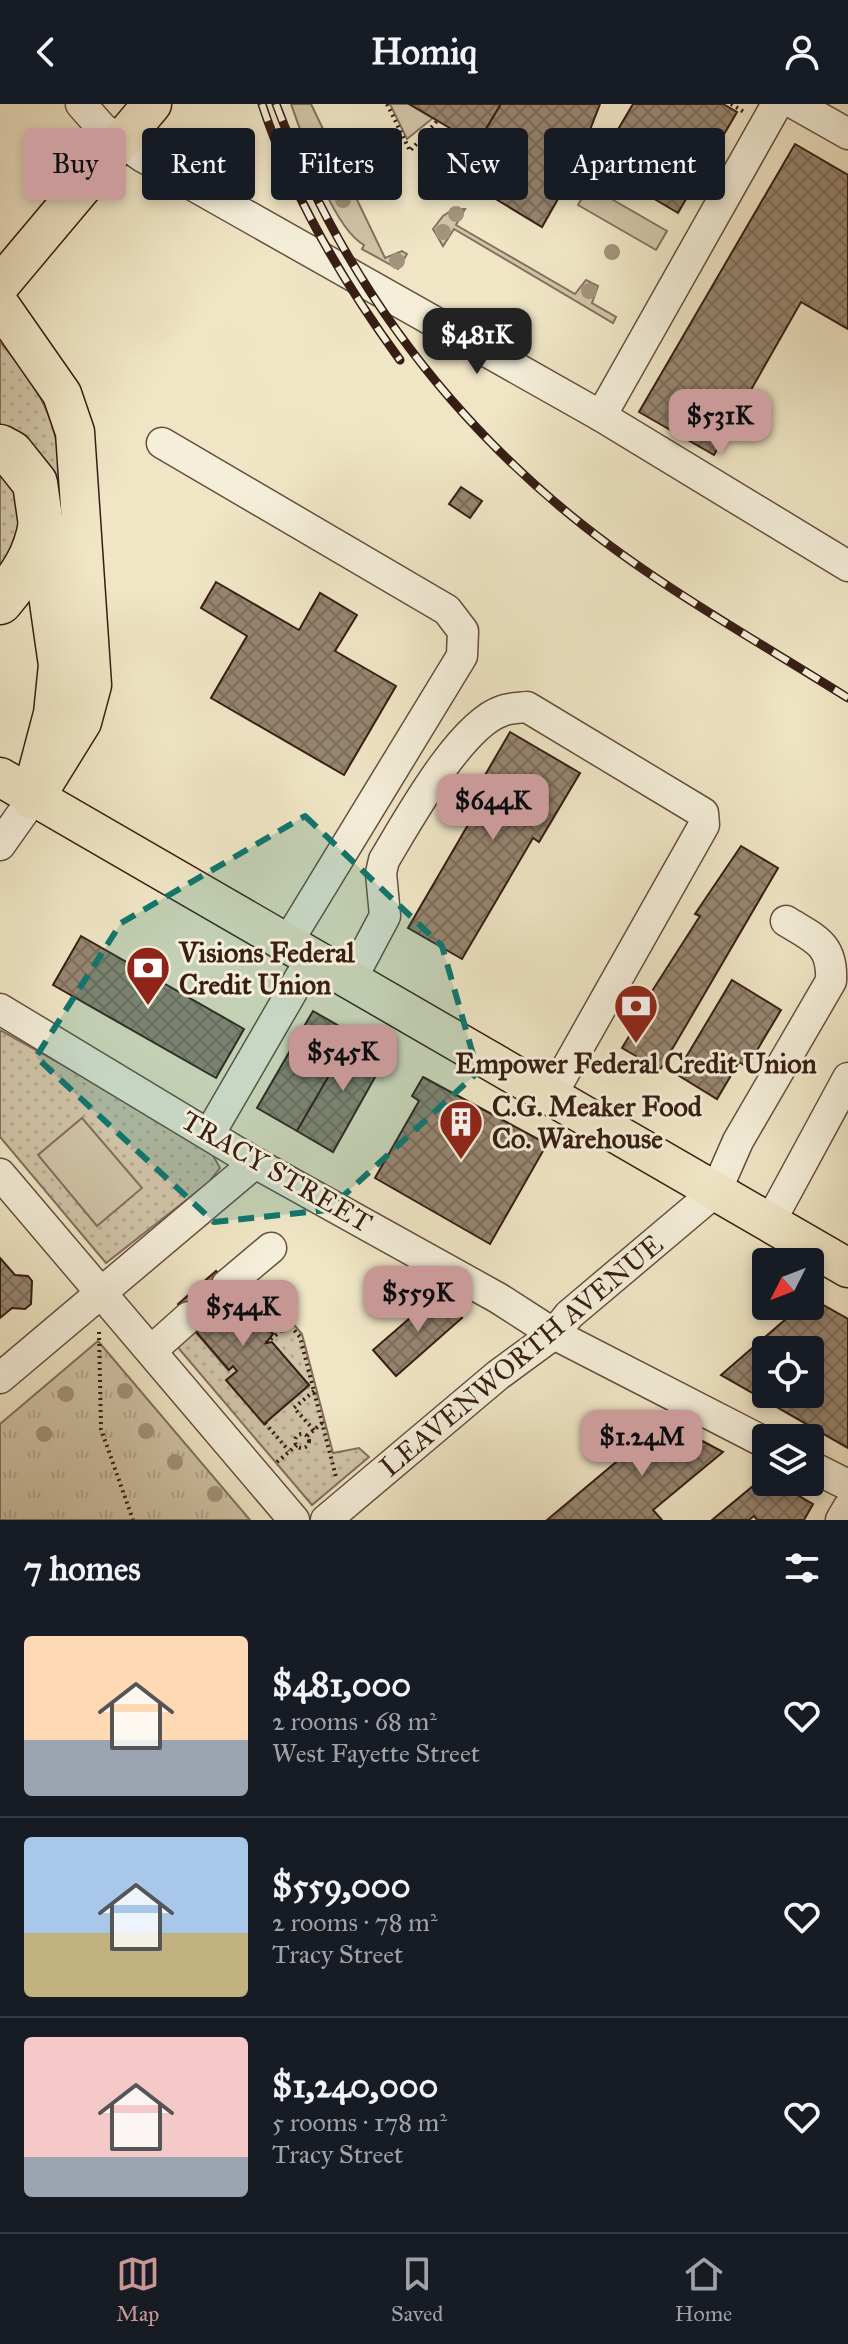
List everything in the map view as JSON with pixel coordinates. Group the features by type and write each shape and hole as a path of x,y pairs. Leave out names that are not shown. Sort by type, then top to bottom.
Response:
{"highway":[{"path":"0,447 11,453 35,483 42,513 61,665 56,714 17,787"},
{"path":"0,602 24,574 38,543 42,513"}],"main road":[{"path":"126,135 152,104"},
{"path":"0,285 71,200"},
{"path":"0,305 62,394 75,432 92,685 82,722 59,765 17,787"},
{"path":"17,787 848,1268"}],"street":[{"path":"81,104 106,128"},
{"path":"601,416 777,104"},
{"path":"795,104 848,134"},
{"path":"126,145 601,416 848,566"},
{"path":"162,443 447,610 463,631 462,656 299,950 210,1133"},
{"path":"351,980 385,916 381,873 384,860 464,741 500,711 527,707 703,813 704,825 551,1096"},
{"path":"0,845 17,787"},
{"path":"716,1191 738,1141 831,981 832,960 818,941 786,921"},
{"name":"TRACY STREET","path":"0,1009 210,1133 255,1163 444,1267 554,1334 752,1436"},
{"path":"770,1222 848,1078"},
{"path":"0,1378 255,1163"},
{"path":"0,1174 103,1291 294,1520"},
{"name":"LEAVENWORTH AVENUE","path":"326,1520 498,1375 554,1334 569,1315 716,1191"},
{"path":"239,1282 271,1248"},
{"path":"152,1350 189,1317"},
{"path":"824,1473 848,1485"},
{"path":"841,1520 848,1508"}],"path":[{"path":"387,104 410,151 437,121"},
{"path":"731,104 744,112"},
{"path":"239,1282 300,1337 337,1484"},
{"path":"103,1291 99,1334 101,1429 133,1520"},
{"path":"266,1343 289,1324"},
{"path":"314,1391 294,1408 314,1430"},
{"path":"296,1397 300,1403"},
{"path":"265,1423 289,1451"},
{"path":"307,1436 322,1423"}],"highlighted area":[{"path":"305,816 442,946 478,1072 328,1210 214,1222 36,1057 121,923"}],"green space":[{"path":"291,104 311,104 323,128 300,128"},
{"path":"390,104 409,104 433,118 407,139"},
{"path":"357,200 385,258 402,251 407,254 398,269 362,249 364,245 352,235 330,202"},
{"path":"581,200 613,200 667,231 656,250 578,205"},
{"path":"454,209 465,209 456,225 575,294 586,280 598,286 592,303 616,317 613,323 454,229 443,246 433,229 443,216"},
{"path":"0,342 30,380 48,414 66,499 53,499 0,436"},
{"path":"0,461 33,523 0,587"},
{"path":"0,1030 207,1145 220,1168 208,1183 106,1263 0,1137"},
{"path":"82,1118 142,1188 97,1226 38,1155"},
{"path":"253,1277 302,1334 333,1453 359,1448 369,1457 312,1505 175,1344 193,1329 228,1370 233,1366 237,1371 264,1423 309,1386 266,1343 273,1333 237,1291"},
{"path":"98,1341 250,1520 0,1520 0,1424"}],"building":[{"path":"409,104 501,104 487,128 450,128"},
{"path":"501,104 600,104 591,128 544,128 544,200 557,200 542,227 497,200 528,200 528,128 487,128"},
{"path":"633,104 723,104 737,112 725,133 725,128 619,128"},
{"path":"795,144 848,175 848,329 801,302 714,455 639,412"},
{"path":"656,200 686,200 678,213"},
{"path":"461,487 482,501 470,518 449,504"},
{"path":"216,582 299,630 320,593 357,615 335,651 396,686 344,775 211,698 247,636 201,608"},
{"path":"510,732 580,773 539,842 533,838 462,959 408,928 479,806 470,801"},
{"path":"741,846 778,868 660,1070 622,1048 642,1015 638,1013 700,916 695,914"},
{"name":"Visions Federal Credit Union","path":"81,936 244,1029 216,1078 53,985"},
{"path":"732,980 781,1010 747,1067 739,1062 717,1099 676,1074"},
{"path":"313,1011 353,1034 297,1131 257,1108"},
{"path":"353,1034 388,1054 333,1152 297,1131"},
{"name":"C.G. Meaker Food Co. Warehouse","path":"423,1077 547,1144 490,1244 375,1178 419,1101 412,1096"},
{"path":"0,1258 15,1275 28,1276 32,1281 31,1304 25,1309 12,1308 0,1318"},
{"path":"216,1271 273,1334 266,1343 272,1342 309,1385 264,1424 226,1380 237,1371 233,1366 229,1370 192,1327 195,1324 178,1304"},
{"path":"440,1292 462,1318 396,1376 373,1350"},
{"path":"824,1305 848,1319 848,1448 824,1434 824,1424 806,1424 778,1408 824,1408 824,1336 766,1336 785,1320 824,1320"},
{"path":"752,1348 752,1393 721,1375"},
{"path":"665,1421 723,1452 653,1510 662,1520 547,1520"},
{"path":"752,1487 752,1496 799,1496 813,1504 804,1520 757,1520 754,1516 749,1520 712,1520"}],"tunnel":[{"path":"189,1317 227,1285"}],"railway":[{"path":"262,104 288,172 321,237 400,360"},
{"path":"276,104 329,222 361,278 436,382 479,430 574,518 639,567 848,698"}],"place":[{"name":"Visions Federal Credit Union","path":"148,1007"},
{"name":"Empower Federal Credit Union","path":"636,1045"},
{"name":"C.G. Meaker Food Co. Warehouse","path":"461,1161"}]}
